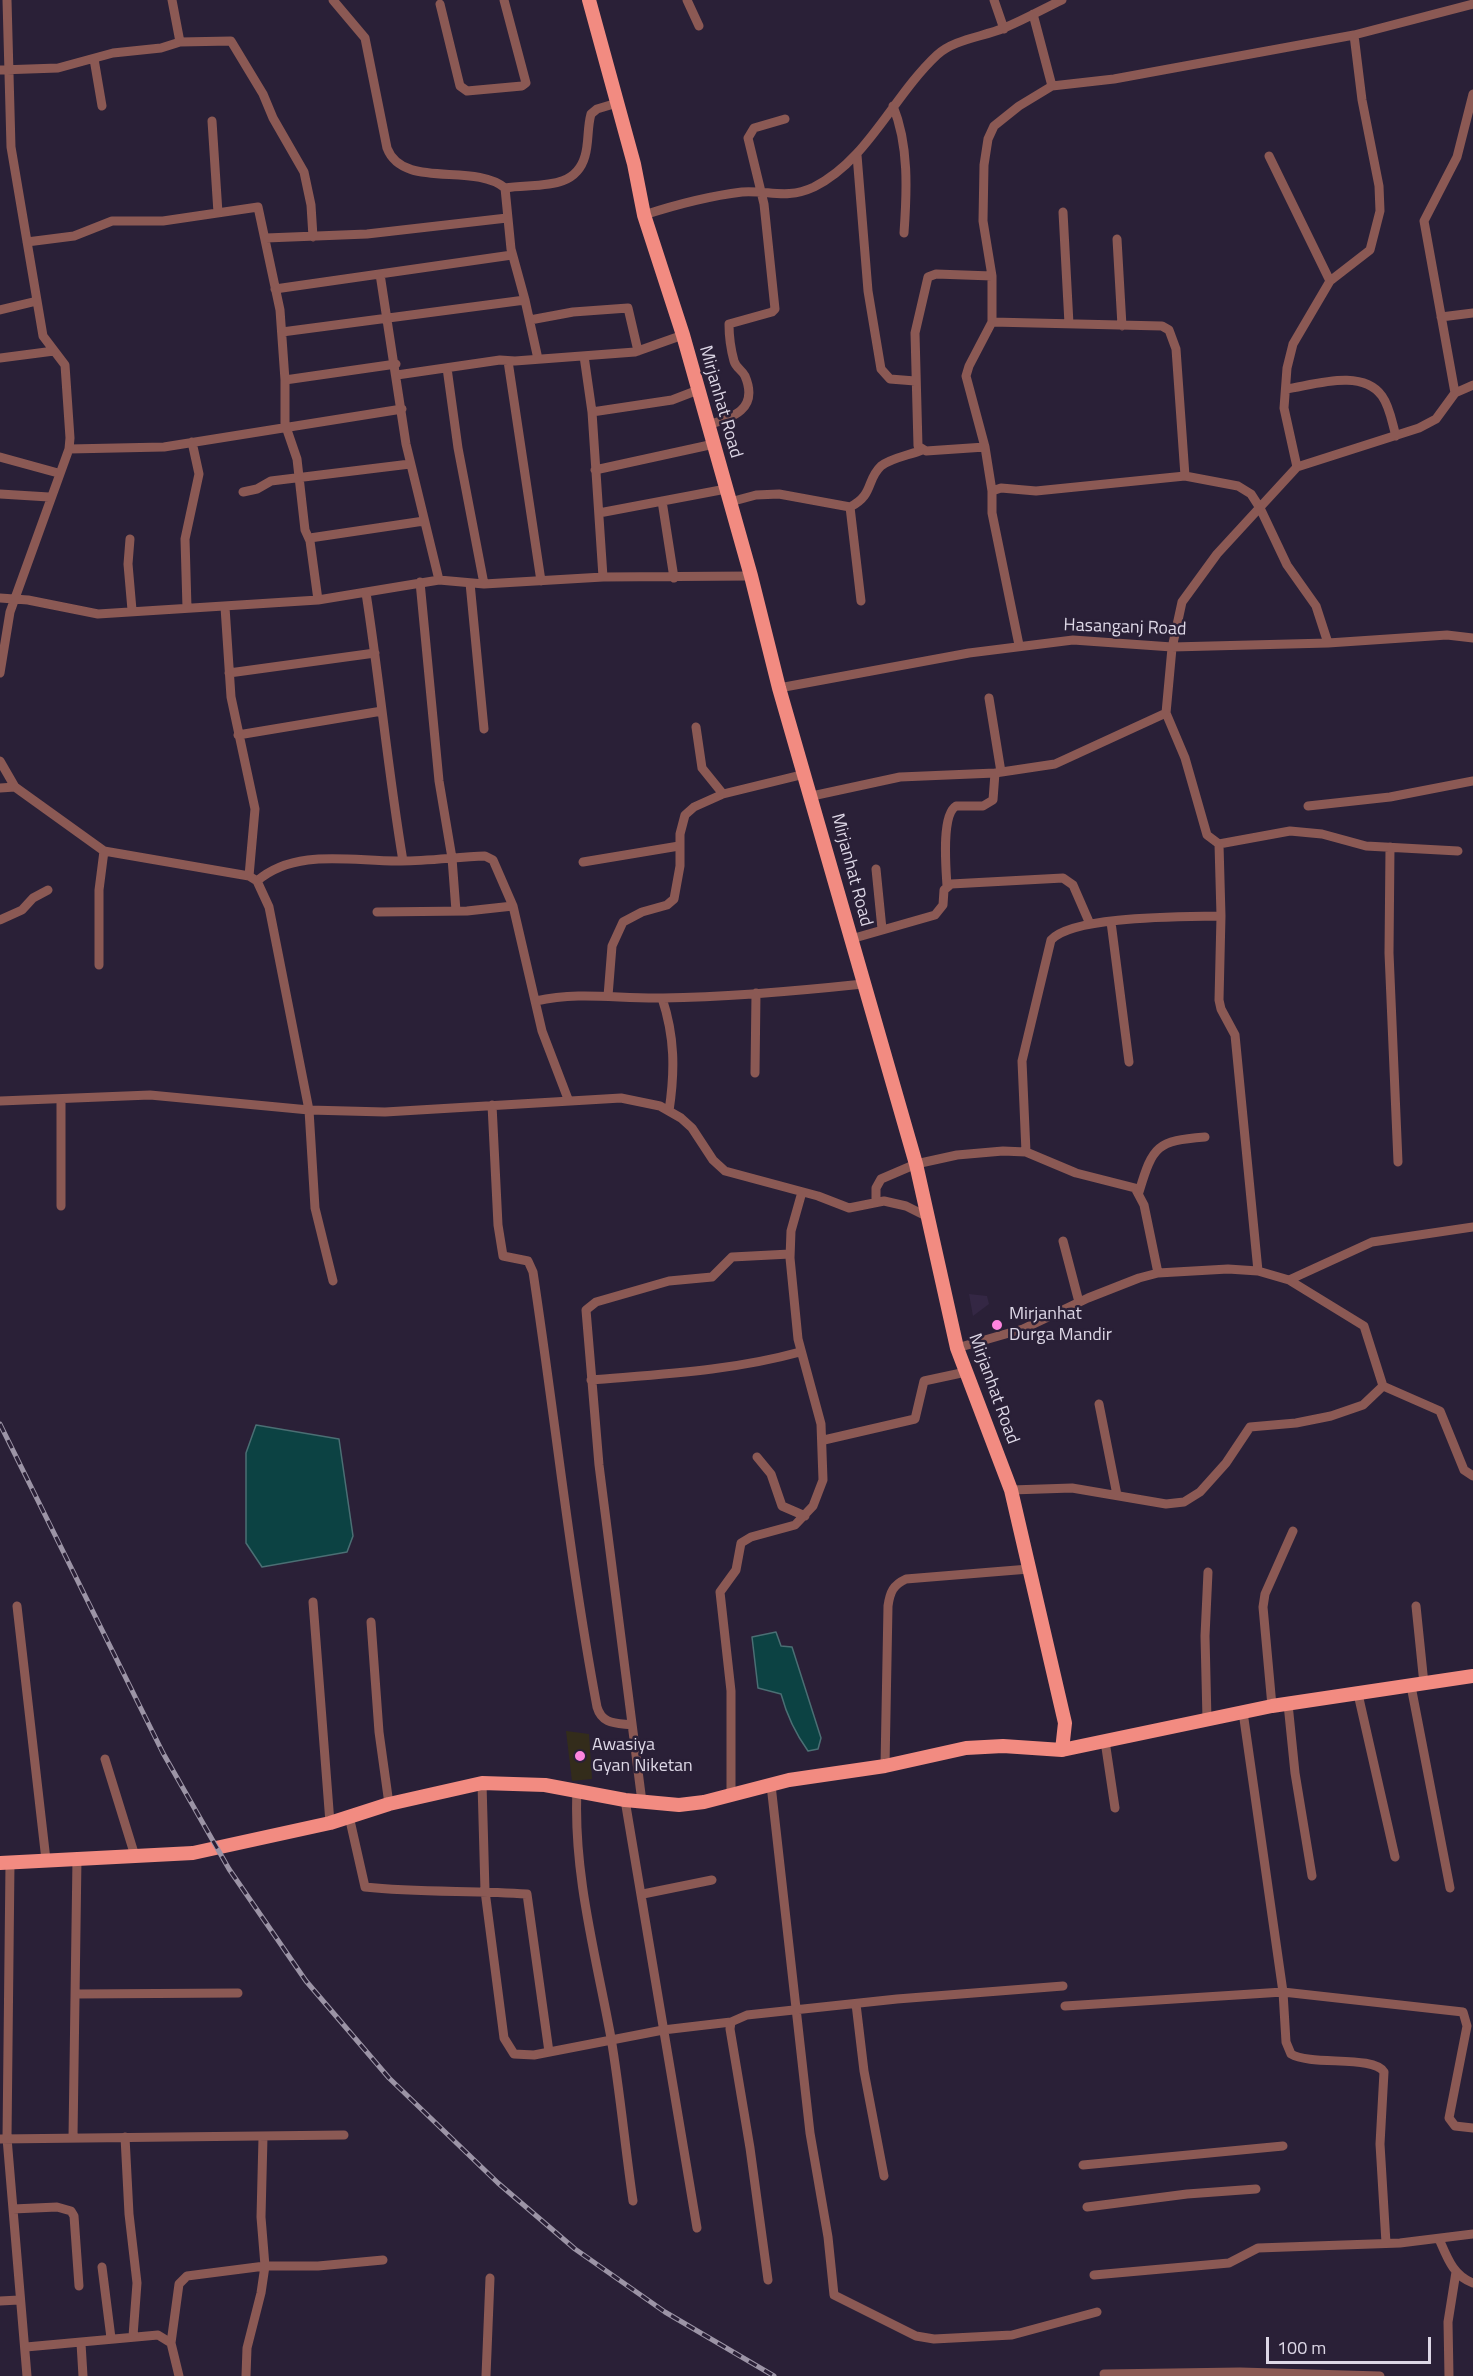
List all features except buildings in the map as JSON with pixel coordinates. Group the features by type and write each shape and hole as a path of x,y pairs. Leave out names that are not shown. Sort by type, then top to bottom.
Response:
{"main road":[{"name":"Mirjanhat Road","path":"589,0 644,215 683,335 751,576 779,688 812,796 863,984 916,1164 930,1218 957,1348 1011,1490 1065,1723 1062,1750"},
{"path":"5,1863 220,1849 330,1823 389,1804 482,1784 545,1785 626,1800 679,1805 731,1796 771,1785 885,1766 966,1748 1003,1746 1062,1750 1272,1706 1473,1676"}],"street":[{"path":"0,673 10,612 49,497 69,449 65,365 44,341 11,147 3,70 7,0"},
{"path":"172,0 180,42"},
{"path":"333,0 365,38 387,148 393,160 407,170 463,174 505,188 562,182 576,175 586,154 591,114 597,109 617,104"},
{"path":"440,4 461,90 522,86 526,81 504,0"},
{"path":"687,0 699,26"},
{"path":"994,0 1004,29"},
{"path":"644,215 742,192 779,196 806,190 836,174 857,155 893,106 937,55 947,47 1004,29 1062,0"},
{"path":"1019,645 993,524 992,491 985,447 966,376 992,322 992,276 983,221 987,139 994,126 1019,106 1052,86 1114,79 1354,35 1473,4"},
{"path":"1033,14 1052,86"},
{"path":"1297,467 1284,408 1287,368 1293,344 1330,280 1370,250 1380,211 1379,186 1362,100 1354,35"},
{"path":"3,70 58,68 122,52 161,48 180,42 223,39 234,44 304,172 311,205 313,237"},
{"path":"94,59 102,106"},
{"path":"1455,393 1424,220 1457,157 1473,94"},
{"path":"893,106 900,129 906,180 904,233"},
{"path":"707,425 736,416 744,407 749,394 744,374 734,362 729,324 775,309 761,194 748,144 750,132 754,128 785,119"},
{"path":"212,121 218,213"},
{"path":"857,155 868,291 881,369 890,379 915,381"},
{"path":"1269,156 1330,280"},
{"path":"505,188 512,255 538,359"},
{"path":"27,242 74,236 112,221 164,221 258,207 276,288 282,332 286,428 292,438 300,477 305,530 310,538 318,600"},
{"path":"1063,212 1069,324"},
{"path":"266,238 367,234 507,218"},
{"path":"1117,239 1122,326"},
{"path":"276,288 512,255"},
{"path":"380,274 410,464 439,580"},
{"path":"922,450 918,446 915,333 925,281 936,274 992,276"},
{"path":"282,332 525,300"},
{"path":"0,310 36,301"},
{"path":"530,320 573,312 628,308 638,351"},
{"path":"1441,317 1473,313"},
{"path":"992,322 1162,326 1169,330 1174,337 1185,476"},
{"path":"397,375 508,361 638,351 683,335"},
{"path":"0,358 54,351"},
{"path":"584,356 592,412 603,577"},
{"path":"508,361 541,581"},
{"path":"285,380 396,364"},
{"path":"447,368 458,448 484,584"},
{"path":"1286,389 1341,381 1368,384 1386,402 1396,436"},
{"path":"1458,851 1366,846 1322,834 1290,831 1219,844 1207,835 1185,758 1166,713 1172,647 1182,602 1217,554 1297,467 1419,428 1436,419 1455,393 1473,385"},
{"path":"592,412 672,400 698,390"},
{"path":"69,449 146,448 402,409"},
{"path":"188,608 185,539 199,474 192,442"},
{"path":"595,470 714,444"},
{"path":"599,513 662,501 728,495 779,494 850,507 865,498 877,471 884,464 922,450 985,447"},
{"path":"0,457 58,473"},
{"path":"243,492 257,489 266,482 349,474 410,464"},
{"path":"992,491 1001,488 1036,491 1185,476 1238,486 1251,494 1260,508 1287,566 1316,606 1328,643"},
{"path":"0,494 49,497"},
{"path":"662,501 674,578"},
{"path":"850,507 861,602"},
{"path":"310,538 424,521"},
{"path":"130,539 132,610"},
{"path":"0,598 15,598 88,613 318,600 366,594 439,580 484,584 603,577 751,576"},
{"path":"420,582 439,781 452,858 456,911"},
{"path":"470,583 484,729"},
{"path":"366,594 382,711 387,772 403,861"},
{"path":"225,607 228,673 238,735 255,809 253,879 269,907 309,1110 315,1208 333,1281"},
{"name":"Hasanganj Road","path":"779,688 1019,645 1073,640 1172,647 1328,643 1447,635 1473,638"},
{"path":"228,673 375,653"},
{"path":"851,939 935,915 943,905 944,890 947,886 946,853 949,813 956,806 988,804 995,795 998,773 989,698"},
{"path":"238,735 382,711"},
{"path":"812,796 900,777 998,773 1066,760 1166,713"},
{"path":"696,727 702,768 723,794"},
{"path":"0,761 15,787 104,851 253,879 285,865 336,857 403,861 485,856 493,860 513,906 542,1031 568,1099"},
{"path":"608,996 612,946 620,927 628,918 672,902 679,877 679,846 685,815 694,807 723,794 805,774"},
{"path":"1308,806 1390,797 1473,781"},
{"path":"0,788 15,787"},
{"path":"1219,844 1221,916 1219,1000 1221,1009 1235,1035 1258,1271"},
{"path":"583,862 679,846"},
{"path":"1390,847 1389,953 1398,1162"},
{"path":"99,965 99,890 104,851"},
{"path":"876,869 882,929"},
{"path":"947,886 1064,879 1073,885 1090,924"},
{"path":"0,920 22,910 33,898 48,890"},
{"path":"377,912 456,911 513,906"},
{"path":"1026,1152 1022,1061 1035,1013 1048,943 1059,933 1090,924 1221,916"},
{"path":"1111,922 1129,1062"},
{"path":"536,1001 574,994 662,998 863,984"},
{"path":"755,1073 756,993"},
{"path":"662,998 673,1041 674,1079 669,1111"},
{"path":"0,1101 62,1101 150,1095 309,1110 411,1112 568,1099 621,1098 660,1106 669,1111 692,1128 713,1160 725,1171 802,1192 849,1208 876,1202 906,1206 930,1218"},
{"path":"61,1206 62,1101"},
{"path":"492,1105 498,1225 503,1256 528,1261 533,1272 561,1462 566,1525 597,1707 600,1716 607,1722 631,1725"},
{"path":"1139,1192 1150,1160 1161,1145 1173,1140 1205,1137"},
{"path":"876,1202 876,1188 881,1179 916,1164 957,1155 1026,1152 1076,1173 1129,1185 1139,1192 1144,1205 1158,1274"},
{"path":"731,1796 731,1692 720,1592 736,1570 739,1546 744,1540 784,1530 805,1516 818,1497 823,1480 824,1440 811,1380 800,1352 790,1254 791,1231 802,1192"},
{"path":"1289,1280 1372,1242 1473,1227"},
{"path":"1063,1241 1079,1302"},
{"path":"642,1802 598,1465 586,1310 596,1302 680,1278 712,1277 732,1257 790,1254"},
{"path":"957,1348 1023,1329 1121,1284 1158,1274 1228,1269 1258,1271 1289,1280 1364,1326 1383,1386 1440,1411 1464,1470 1473,1476"},
{"path":"591,1380 654,1377 753,1365 800,1352"},
{"path":"824,1440 915,1419 924,1381 966,1372"},
{"path":"1011,1490 1054,1487 1166,1504 1184,1502 1200,1492 1226,1462 1250,1427 1296,1423 1331,1416 1364,1405 1383,1386"},
{"path":"1099,1404 1117,1495"},
{"path":"757,1457 771,1474 782,1506 805,1516"},
{"path":"1272,1706 1263,1606 1265,1594 1293,1531"},
{"path":"885,1766 888,1606 890,1593 896,1584 906,1580 1029,1569"},
{"path":"1206,1720 1204,1636 1208,1572"},
{"path":"313,1602 330,1823"},
{"path":"17,1606 46,1860"},
{"path":"1416,1606 1417,1685 1450,1888"},
{"path":"371,1622 379,1732 389,1804"},
{"path":"1358,1694 1395,1857"},
{"path":"1288,1704 1295,1773 1312,1876"},
{"path":"1243,1712 1283,1992 1287,2042 1291,2054 1350,2064 1373,2064 1384,2072 1380,2144 1386,2243"},
{"path":"1105,1741 1115,1808"},
{"path":"105,1759 135,1856"},
{"path":"482,1784 485,1891 504,2038 514,2054 523,2056 663,2030 731,2022 747,2015 1063,1986"},
{"path":"771,1785 810,2133 831,2259 832,2289 837,2298 916,2336 934,2339 1012,2335 1097,2312"},
{"path":"577,1790 576,1823 579,1856 589,1925 611,2040 633,2201"},
{"path":"626,1800 697,2228"},
{"path":"349,1816 365,1887 404,1892 485,1891 527,1894 549,2052"},
{"path":"73,2137 77,1858"},
{"path":"5,1863 3,2138 13,2209 27,2376"},
{"path":"643,1894 712,1880"},
{"path":"1065,2006 1283,1992 1459,2009 1466,2015 1468,2044 1449,2118 1455,2126 1473,2128"},
{"path":"76,1994 238,1993"},
{"path":"856,2004 864,2071 884,2176"},
{"path":"731,2022 730,2030 750,2148 768,2280"},
{"path":"3,2138 344,2135"},
{"path":"125,2137 129,2214 137,2283 133,2336"},
{"path":"246,2376 247,2348 261,2293 265,2266 261,2217 263,2137"},
{"path":"1083,2166 1283,2146"},
{"path":"1087,2206 1186,2194 1256,2189"},
{"path":"13,2209 57,2207 71,2211 74,2216 79,2286"},
{"path":"1094,2275 1229,2263 1258,2248 1386,2243 1473,2234"},
{"path":"1439,2239 1455,2272 1462,2279 1473,2283"},
{"path":"179,2376 171,2343 182,2280 201,2273 265,2266 318,2266 383,2260"},
{"path":"102,2267 111,2338"},
{"path":"1449,2376 1448,2322 1455,2272"},
{"path":"486,2376 490,2278"},
{"path":"0,2301 19,2300"},
{"path":"26,2347 158,2335 171,2343"},
{"path":"81,2343 83,2376"},
{"path":"1104,2374 1240,2372 1380,2376"}],"shaded area":[{"path":"969,1294 987,1296 989,1304 973,1316"},
{"path":"256,1425 339,1439 353,1536 347,1552 262,1567 246,1543 246,1453"},
{"path":"776,1632 781,1646 792,1647 821,1738 818,1749 808,1751 803,1744 792,1724 781,1694 758,1688 752,1637"},
{"name":"Awasiya Gyan Niketan","path":"566,1731 589,1734 592,1779 572,1781"}],"railway":[{"path":"0,1424 163,1753 229,1869 306,1981 389,2078 498,2183 575,2249 665,2312 774,2376"}],"place":[{"name":"Mirjanhat Durga Mandir","path":"997,1325"},
{"name":"Awasiya Gyan Niketan","path":"580,1756"}]}
